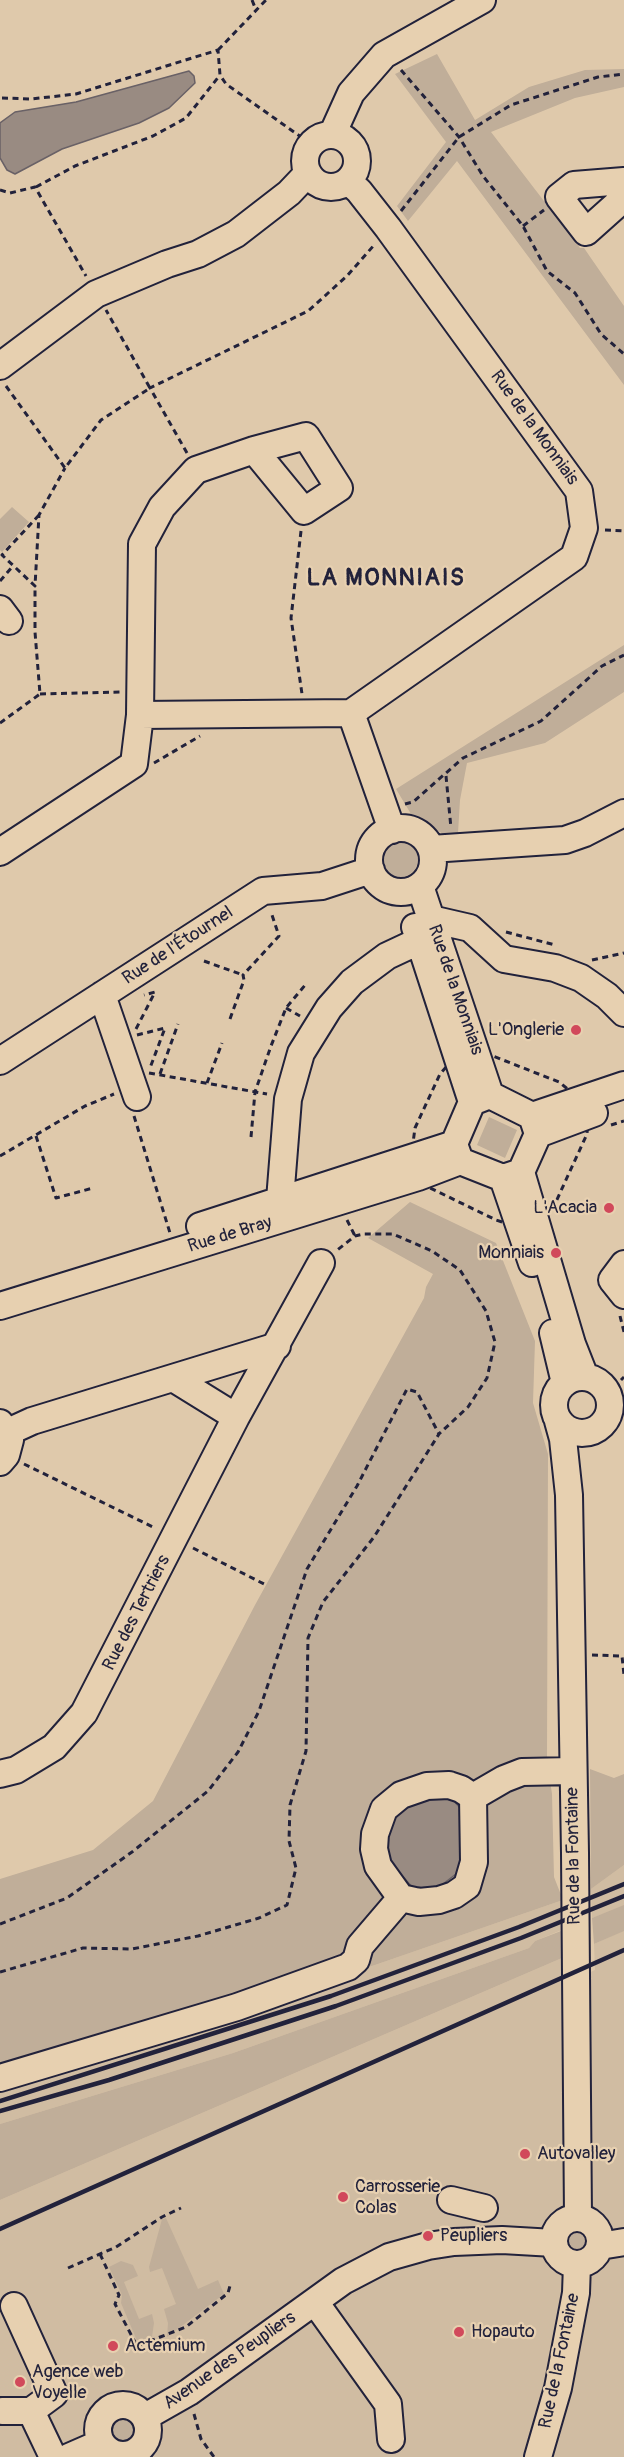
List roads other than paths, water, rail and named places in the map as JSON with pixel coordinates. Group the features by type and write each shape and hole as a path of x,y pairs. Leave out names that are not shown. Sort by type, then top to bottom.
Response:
{"street":[{"path":"321,139 340,136 356,150 357,168 348,181 340,186 328,187 314,181 308,173 305,156 321,139 351,93 384,55 482,0"},
{"path":"0,366 96,294 167,264 198,254 236,234 289,193 308,173"},
{"name":"Rue de la Monniais","path":"348,181 388,228 579,491 584,528 574,557 351,713"},
{"path":"624,181 574,185 559,197 586,232 624,198"},
{"path":"0,852 134,764 140,703 142,544 162,507 196,470 254,450 306,436 339,488 304,511 254,450"},
{"path":"140,703 304,714 351,713 388,818 381,836 373,846 370,858 371,870 384,887 413,889 432,869 442,847"},
{"path":"388,818 442,847 565,840 585,834 624,813"},
{"path":"485,844 500,867"},
{"name":"Rue de l'Étournel","path":"0,1061 104,1000 263,891 322,886 371,870"},
{"name":"Rue de la Monniais","path":"413,889 481,1098"},
{"path":"280,1200 288,1099 301,1053 329,1008 352,981 425,930 470,928 504,959 555,968 581,978 607,996 624,1013"},
{"path":"104,1000 137,1097"},
{"path":"586,1115 624,1085"},
{"path":"512,1175 457,1152 481,1098 535,1125 586,1115 624,1102"},
{"path":"535,1125 512,1175 572,1344 575,1380 602,1385 610,1402 620,1393"},
{"name":"Rue de Bray","path":"0,1306 457,1152"},
{"name":"Rue de Bray","path":"0,1287 171,1236 280,1200 414,1168"},
{"name":"Rue des Tertriers","path":"0,1774 16,1770 54,1747 84,1713 236,1418 321,1263"},
{"path":"624,1264 612,1280 624,1295"},
{"path":"3,1443 32,1421 277,1346"},
{"path":"173,1378 236,1418"},
{"name":"Rue de la Fontaine","path":"575,1380 555,1396 553,1405 563,1439 569,1495 578,2217"},
{"name":"Rue de la Fontaine","path":"569,1495 576,1468 593,1431 600,1427 620,1393"},
{"path":"558,1421 573,1433 593,1431"},
{"path":"473,1797 504,1779 522,1773 573,1771"},
{"path":"449,1785 473,1797 474,1862 466,1886 454,1895 439,1900 419,1902 401,1898 378,1866 374,1849 375,1834 384,1809 401,1795 427,1786 449,1785"},
{"path":"0,2078 237,2007 348,1967 356,1960 360,1946 401,1898"},
{"path":"451,2200 484,2208"},
{"path":"578,2217 596,2226 612,2244 592,2259 577,2264 560,2257 554,2243 557,2228 562,2222 578,2217"},
{"name":"Avenue des Peupliers","path":"145,2417 189,2392 343,2281 389,2257 442,2256 502,2240 554,2243"},
{"name":"Rue de la Fontaine","path":"538,2457 562,2366 576,2293 577,2264"},
{"name":"Avenue des Peupliers","path":"315,2302 388,2404 391,2439"},
{"path":"2,2411 31,2411 54,2394 14,2306"},
{"path":"124,2404 132,2406 145,2417 148,2434 140,2449 118,2455 101,2443 98,2435 99,2420 109,2408 124,2404"},
{"path":"31,2411 53,2457"},
{"path":"69,2457 101,2443"}],"railway":[{"path":"0,2101 331,1996 519,1927 624,1884"},
{"path":"0,2111 109,2080 336,2006 521,1938 624,1896"},
{"path":"0,2229 624,1950"}],"place":[{"name":"L'Onglerie","path":"576,1030"},
{"name":"L'Acacia","path":"609,1208"},
{"name":"Monniais","path":"556,1253"},
{"name":"Autovalley","path":"525,2154"},
{"name":"Carrosserie Colas","path":"343,2197"},
{"name":"Peupliers","path":"428,2236"},
{"name":"Hopauto","path":"459,2332"},
{"name":"Actemium","path":"113,2346"},
{"name":"Agence web Voyelle","path":"20,2382"}],"district":[{"name":"LA MONNIAIS","path":"386,579"}]}
